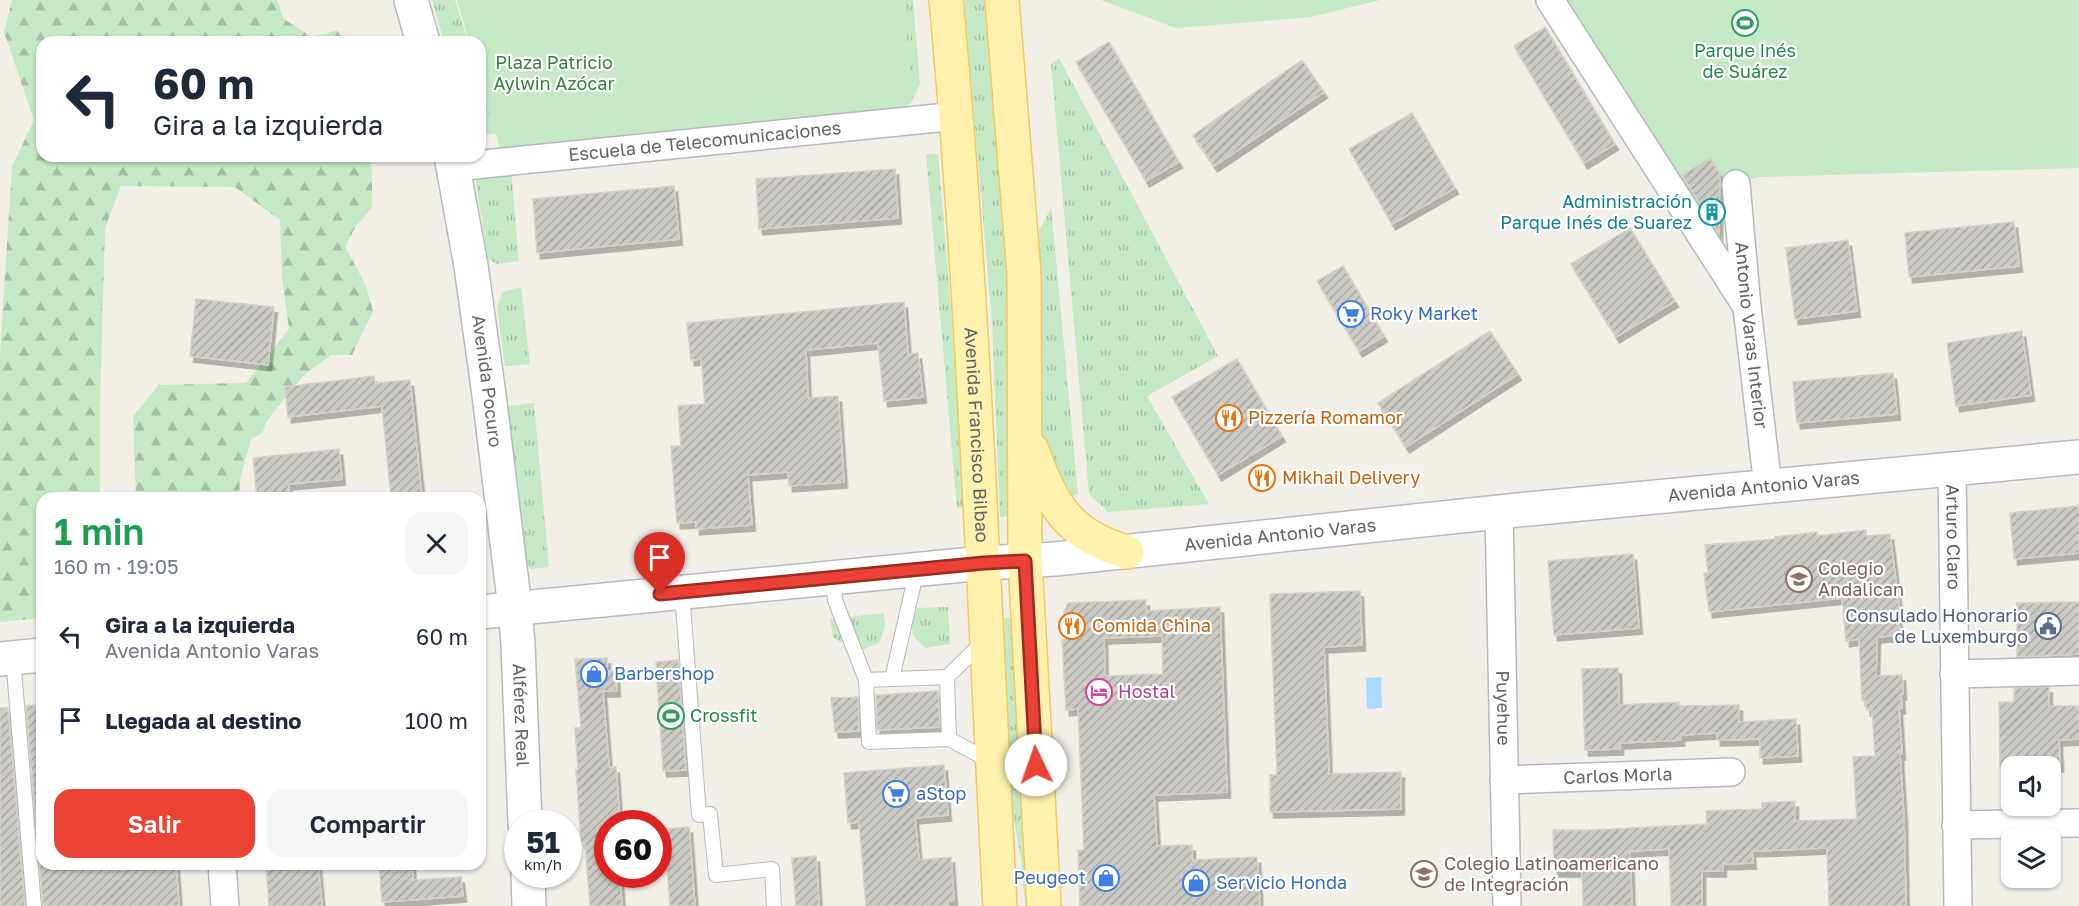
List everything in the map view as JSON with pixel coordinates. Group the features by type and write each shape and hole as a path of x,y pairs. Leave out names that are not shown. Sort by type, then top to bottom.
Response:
{"main road":[{"path":"411,0 421,36"},
{"name":"Avenida Francisco Bilbao","path":"946,0 957,116 984,563 1000,906"},
{"path":"1002,0 1024,274 1025,561 1044,906"},
{"name":"Avenida Pocuro","path":"452,162 471,266 515,608"},
{"path":"1026,432 1043,480 1066,518 1090,538 1127,552"},
{"name":"Avenida Antonio Varas","path":"486,611 984,563 1127,552 1499,512 2079,457"},
{"name":"Alférez Real","path":"515,608 524,810"},
{"path":"528,888 529,906"}],"street":[{"path":"1550,0 1747,307"},
{"name":"Escuela de Telecomunicaciones","path":"486,158 957,116"},
{"name":"Antonio Varas Interior","path":"1736,184 1747,307 1768,487"},
{"name":"Arturo Claro","path":"1952,469 1958,906"},
{"name":"Puyehue","path":"1499,512 1507,906"},
{"path":"1954,674 2079,671"},
{"name":"Carlos Morla","path":"1504,780 1731,772"},
{"path":"1956,825 2079,823"},
{"path":"222,870 225,906"}],"lane":[{"path":"892,679 917,570"},
{"path":"833,578 836,600 866,680 868,742 949,739 992,762"},
{"path":"682,592 699,815 710,814 716,874 772,869 774,906"},
{"path":"866,680 947,676 986,639"},
{"path":"18,657 34,906"},
{"path":"947,676 949,739"}],"green space":[{"path":"12,0 277,0 284,19 310,36 36,36 36,162 370,162 372,208 356,226 345,246 366,286 373,311 352,355 331,355 304,375 268,419 262,433 251,439 240,480 239,492 136,492 133,416 159,385 246,383 289,329 282,277 280,220 235,187 121,186 105,228 100,492 36,492 36,619 0,622 0,356 12,167 34,120 4,32"},
{"path":"432,0 455,0 466,36 442,36"},
{"name":"Plaza Patricio Aylwin Azócar","path":"457,0 904,0 912,102 905,108 501,151 486,100 486,36 467,36"},
{"path":"904,0 913,0 920,84 912,102"},
{"path":"964,0 993,0 1005,128 1016,515 1000,517 992,322"},
{"path":"1101,0 1380,0 1311,17 1176,28"},
{"name":"Parque Inés de Suárez","path":"1560,0 2079,0 2079,168 1758,177 1722,188 1719,251"},
{"path":"338,30 341,36 316,36"},
{"path":"1059,58 1218,356 1147,396 1209,504 1108,512 1089,494 1051,64"},
{"path":"486,100 496,134 486,135"},
{"path":"926,154 938,154 955,357 964,508 957,508"},
{"path":"511,170 519,261 497,264 488,259 475,176"},
{"path":"1051,208 1078,494 1067,498 1042,440 1040,422 1042,325 1036,236"},
{"path":"521,287 530,364 505,366 497,306 503,292"},
{"path":"534,403 549,567 530,569 524,557 507,406"},
{"path":"948,607 950,644 926,648 913,635 912,626 917,608"},
{"path":"884,613 885,628 879,643 857,652 833,637 830,619"},
{"path":"1002,618 1014,618 1029,906 1025,906 1021,858 1011,804"}],"water":[{"path":"1381,677 1382,708 1367,709 1366,678"}],"building":[{"path":"1545,27 1615,144 1584,163 1514,46"},
{"path":"1109,42 1179,162 1146,181 1076,62"},
{"path":"1302,60 1324,92 1214,166 1193,135"},
{"path":"1412,113 1455,188 1392,224 1349,149"},
{"name":"Administración Parque Inés de Suarez","path":"1710,158 1720,174 1719,234 1682,175"},
{"path":"895,169 898,218 759,229 756,179"},
{"path":"674,186 679,239 537,253 533,199"},
{"path":"2014,222 2019,266 1909,277 1905,233"},
{"path":"1630,228 1675,301 1616,337 1571,264"},
{"path":"1848,240 1857,311 1795,319 1786,248"},
{"path":"1343,266 1384,336 1359,351 1317,281"},
{"path":"196,299 274,307 268,365 190,356"},
{"path":"904,302 908,354 918,353 923,397 884,401 878,343 806,350 808,398 838,396 844,482 789,486 788,472 748,475 752,525 696,529 696,522 677,523 671,446 681,446 678,406 705,404 701,359 691,360 687,323"},
{"path":"1490,331 1518,374 1406,447 1378,403"},
{"path":"2022,331 2031,395 1956,406 1947,343"},
{"path":"1237,359 1282,436 1218,475 1172,397"},
{"path":"1893,373 1897,414 1797,423 1793,382"},
{"path":"374,376 375,383 410,380 421,492 390,492 382,406 288,417 285,387"},
{"path":"339,449 342,479 289,484 289,492 256,492 253,458"},
{"path":"2079,506 2079,553 2014,559 2010,513"},
{"path":"1866,530 1867,536 1890,534 1900,613 1898,613 1900,635 1877,637 1876,676 1902,675 1902,708 1899,708 1906,906 1829,906 1827,848 1752,851 1753,863 1723,864 1723,871 1702,871 1702,906 1671,906 1669,849 1630,851 1632,906 1583,906 1582,871 1554,871 1553,830 1707,824 1706,811 1762,809 1762,803 1795,801 1795,821 1857,819 1853,757 1875,756 1872,709 1867,710 1866,700 1862,700 1859,639 1846,641 1842,598 1709,612 1704,573 1708,573 1705,545 1775,539 1775,537 1817,532 1817,536"},
{"path":"1633,554 1639,628 1554,635 1548,561"},
{"path":"1360,591 1362,645 1324,647 1329,774 1401,772 1401,809 1270,812 1270,775 1277,775 1270,594"},
{"path":"1146,600 1146,611 1220,607 1227,792 1154,795 1157,846 1192,845 1192,860 1257,857 1260,906 1080,906 1078,850 1084,850 1078,709 1066,710 1062,640 1066,640 1064,612 1068,603","holes":["1162,636 1163,674 1105,676 1104,638"]},
{"name":"Consulado Honorario de Luxemburgo","path":"2079,602 2079,654 2017,657 2017,603"},
{"path":"607,658 607,671 616,671 617,691 603,691 609,767 616,767 619,810 594,810 594,888 621,888 622,906 590,906 585,841 582,842 582,810 579,810 576,770 578,770 575,728 581,728 575,659"},
{"name":"Crossfit","path":"678,660 686,770 663,771 656,662"},
{"path":"1618,668 1619,705 1679,702 1679,706 1739,705 1739,722 1796,719 1798,756 1760,758 1760,739 1717,740 1717,733 1681,735 1681,740 1620,743 1620,749 1585,750 1582,669"},
{"path":"2049,687 2049,706 2079,706 2079,739 2059,740 2060,756 2001,756 2000,766 1999,702 2014,702 2014,688"},
{"path":"938,691 940,727 877,730 876,695"},
{"path":"858,697 859,731 835,732 831,698"},
{"path":"36,705 36,824 26,706"},
{"path":"0,708 8,708 25,906 0,906"},
{"path":"944,765 948,815 915,818 919,860 951,857 954,900 948,901 948,906 866,906 859,822 848,823 844,773"},
{"path":"689,827 695,906 670,906 669,888 672,888 672,828"},
{"path":"816,856 819,906 796,906 792,858"},
{"path":"40,870 176,870 179,906 43,906"},
{"path":"266,870 319,870 322,906 269,906"},
{"path":"379,870 412,870 413,880 461,877 463,896 382,902"}],"place":[{"name":"Parque Inés de Suárez","path":"1745,23"},
{"name":"Administración Parque Inés de Suarez","path":"1712,212"},
{"name":"Roky Market","path":"1351,314"},
{"name":"Pizzería Romamor","path":"1229,418"},
{"name":"Mikhail Delivery","path":"1262,478"},
{"name":"Colegio Andalican","path":"1799,579"},
{"name":"Comida China","path":"1072,626"},
{"name":"Consulado Honorario de Luxemburgo","path":"2048,626"},
{"name":"Barbershop","path":"594,674"},
{"name":"Hostal","path":"1099,692"},
{"name":"Crossfit","path":"671,716"},
{"name":"aStop","path":"896,794"},
{"name":"Colegio Latinoamericano de Integración","path":"1424,874"},
{"name":"Peugeot","path":"1106,878"},
{"name":"Servicio Honda","path":"1196,883"}],"route":[{"path":"660,594 1025,561 1036,765"}]}
